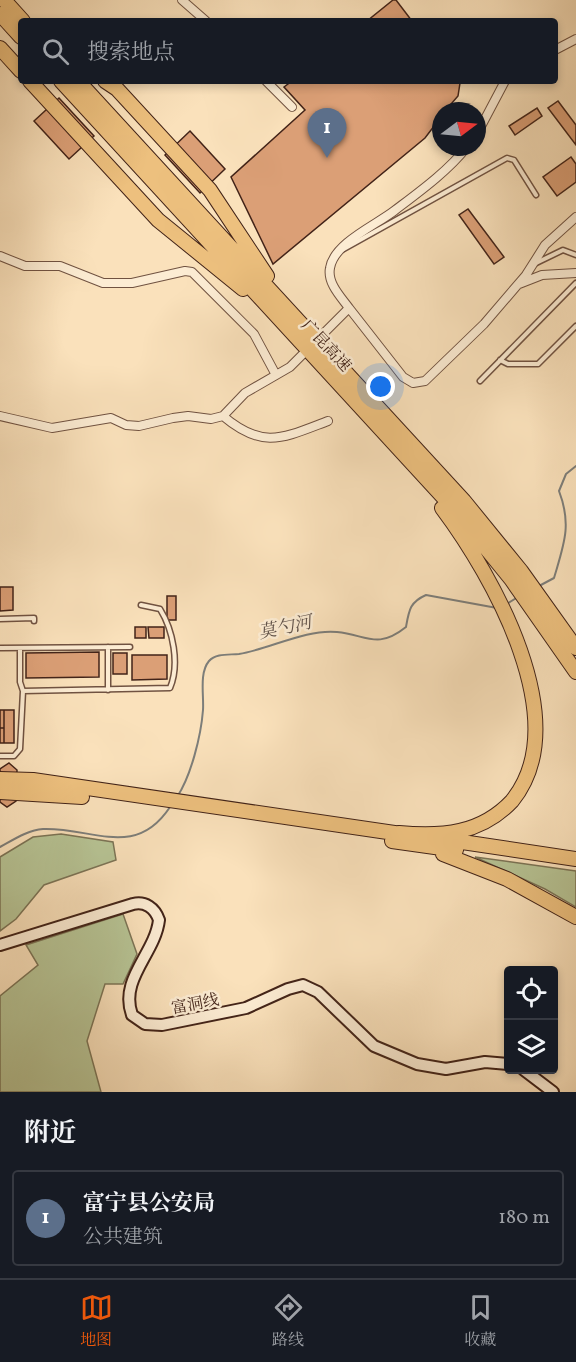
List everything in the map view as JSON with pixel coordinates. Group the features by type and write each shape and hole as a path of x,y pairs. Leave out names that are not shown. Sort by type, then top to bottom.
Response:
{"highway":[{"path":"4,0 20,18"},
{"path":"0,14 18,34"},
{"path":"0,48 18,68"},
{"path":"33,84 158,220 285,315"},
{"name":"广昆高速","path":"64,84 285,315 334,377 452,505 521,572 576,648"},
{"name":"广昆高速","path":"81,84 452,505 511,579 576,672"},
{"path":"110,84 117,89 210,190 285,315"},
{"path":"399,838 468,830 489,820 516,796 529,777 539,743 540,719 529,671 497,592 452,505"},
{"path":"0,779 33,780 140,800 399,838 576,868"},
{"path":"0,792 140,800"},
{"path":"399,838 576,859"},
{"path":"399,838 507,879 576,917"}],"main road":[{"name":"富洞线","path":"0,945 142,903 153,909 159,920 156,933 129,992 132,1015 145,1024 162,1024 246,1008 288,988 303,985 318,992 374,1046 417,1064 446,1070 485,1062 504,1064"},
{"path":"529,1074 552,1092"}],"street":[{"path":"182,0 203,18"},
{"path":"558,48 576,39"},
{"path":"269,84 292,107"},
{"path":"486,117 503,84"},
{"path":"458,156 392,212 354,237 332,261 330,275 334,287 403,377 416,383 431,376 484,324 518,284 551,238 576,218"},
{"path":"0,256 25,266 60,266 103,284 132,283 185,271 192,272 254,334 276,375"},
{"path":"518,284 542,275 576,273"},
{"path":"0,416 51,428 111,418 126,425 139,426 188,416 211,419 223,416 244,393 290,367 349,308"},
{"path":"223,416 238,429 252,436 266,439 286,436 328,421"}],"lane":[{"path":"341,250 347,249 507,158 514,160 536,195"},
{"path":"533,264 563,250 576,255"},
{"path":"480,381 576,283"},
{"path":"500,360 508,364 537,364 576,326"},
{"path":"23,691 166,690 171,686 174,663 170,632 160,609 141,605"},
{"path":"0,619 34,618 34,621"},
{"path":"0,648 130,646"},
{"path":"108,647 108,690"},
{"path":"0,756 14,756 19,752 23,691 20,682 20,648"}],"green space":[{"path":"61,834 113,842 116,860 44,885 16,919 0,931 0,857 33,837"},
{"path":"475,857 576,871 576,907 545,889"},
{"path":"123,914 137,954 123,984 105,984 87,1041 101,1092 0,1092 0,996 38,965 26,945"}],"building":[{"path":"396,0 410,18 371,18"},
{"path":"288,84 460,84 458,96 453,102 432,102 432,129 425,138 273,264 231,177 305,110 284,87"},
{"path":"59,98 94,136 69,159 34,121"},
{"path":"558,101 576,125 576,145 548,108"},
{"path":"537,108 542,116 515,135 509,126"},
{"path":"190,131 225,169 200,193 165,155"},
{"path":"571,157 576,164 576,182 557,196 543,177"},
{"path":"468,209 504,257 494,264 459,215"},
{"path":"0,587 13,587 13,610 0,611"},
{"path":"167,596 176,596 176,620 167,620"},
{"path":"135,627 146,627 146,638 135,638"},
{"path":"148,627 164,627 164,638 149,638"},
{"path":"99,652 99,677 26,678 26,653"},
{"path":"113,653 127,653 127,674 113,674"},
{"path":"132,655 167,655 167,679 132,680"},
{"path":"0,710 4,710 4,743 0,743"},
{"path":"0,710 14,710 14,743 0,743"},
{"path":"0,728 4,728 4,743 0,743"},
{"path":"9,763 17,770 16,801 7,807 0,802 0,769"}],"waterway":[{"name":"莫勺河","path":"539,586 554,578 566,525 559,491 566,474 576,466"},
{"name":"莫勺河","path":"177,797 187,778 198,743 203,710 204,672 212,658 239,654 313,633 337,632 372,639 387,638 406,627 411,607 426,595 497,608"},
{"name":"莫勺河","path":"505,605 518,597"},
{"name":"莫勺河","path":"0,847 26,833 43,829 127,837 142,833 157,823 170,807"}],"place":[{"name":"富宁县公安局","path":"327,158"}]}
